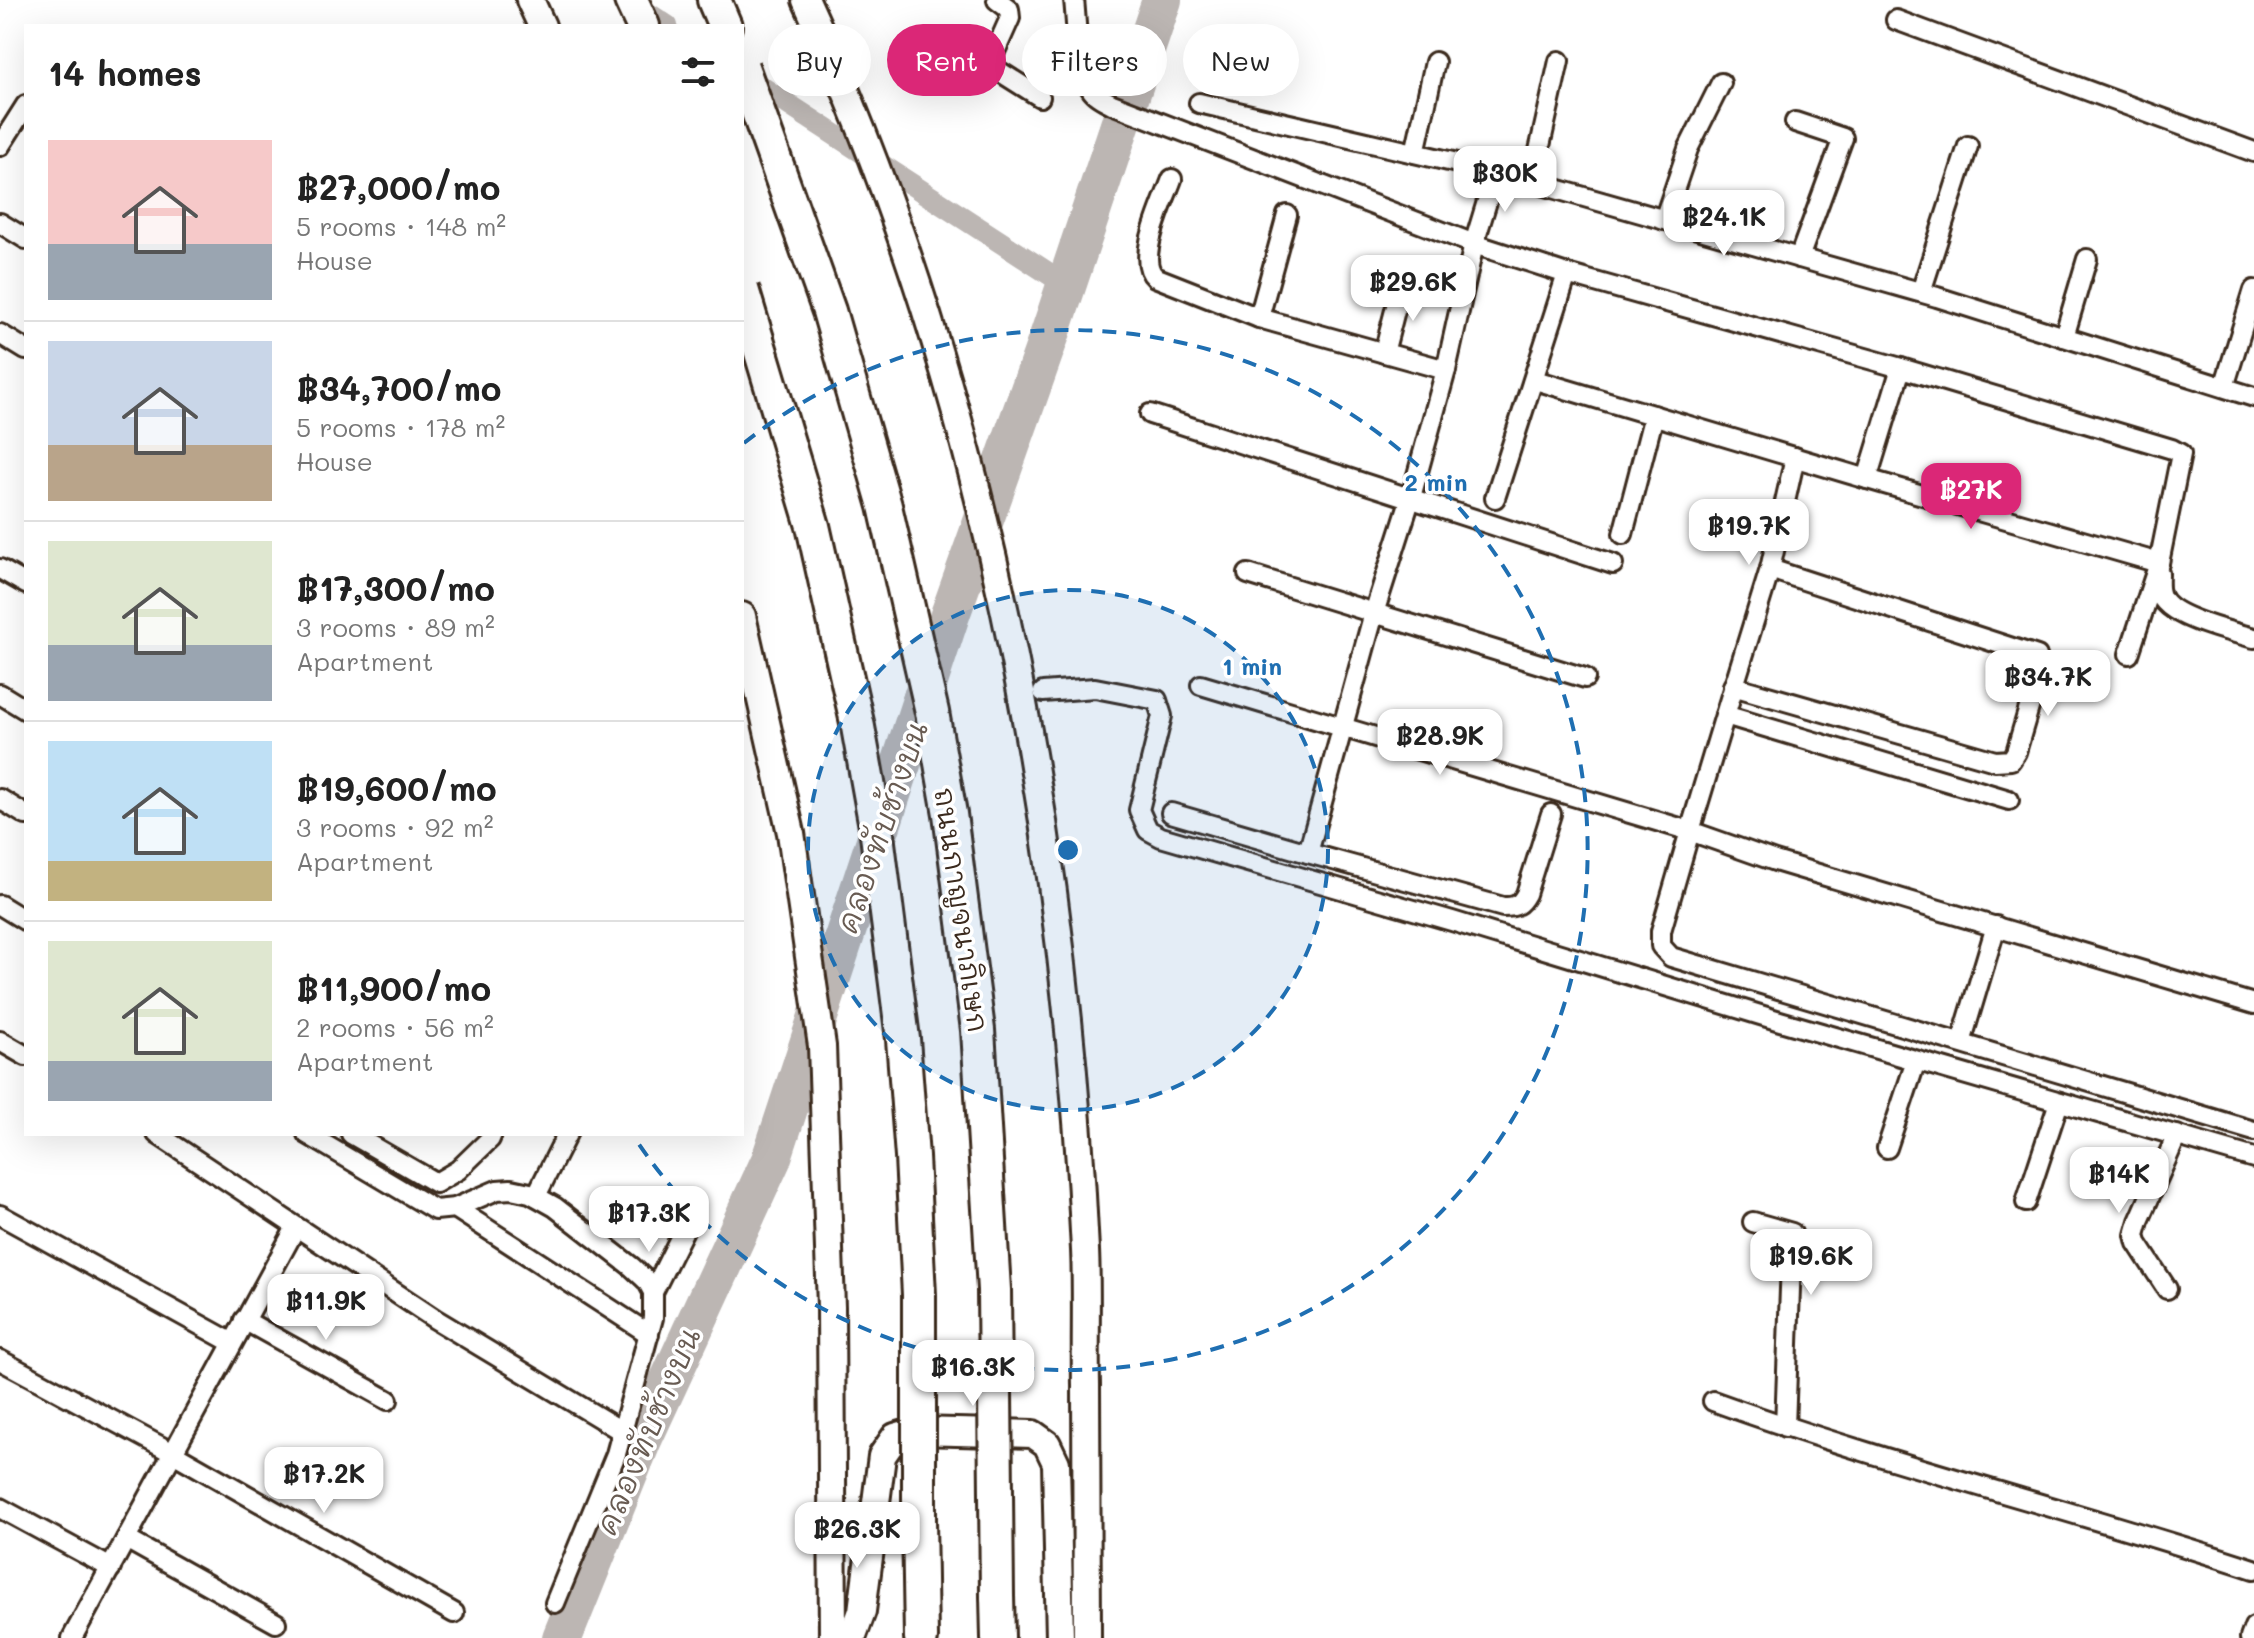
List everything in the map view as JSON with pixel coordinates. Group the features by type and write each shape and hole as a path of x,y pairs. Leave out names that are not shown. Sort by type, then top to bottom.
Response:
{"highway":[{"path":"631,0 642,24"},
{"path":"714,0 724,24"},
{"name":"ถนนกาญจนาภิเษก","path":"744,73 829,311 885,506 932,712 950,814 979,1045 994,1290 998,1638"},
{"path":"744,296 813,526 858,727 876,827 903,1039 912,1157 919,1295 921,1638"}],"main road":[{"path":"806,0 842,79 888,194 918,286 979,503 1012,644 1053,882 1074,1088 1085,1254 1087,1638"},
{"path":"745,628 791,833 822,1046 831,1307 833,1638"},
{"path":"852,1638 862,1611 882,1456 895,1437 916,1431 1033,1434 1047,1444 1056,1463 1060,1638"}],"street":[{"path":"997,0 1009,9 1010,18 990,63 1040,97"},
{"path":"1074,0 1078,38 1091,91 1112,104 1474,244 1567,274 1901,368 2179,452 2182,458 2159,563 2129,654"},
{"path":"1896,20 2254,152"},
{"path":"1532,182 1559,61"},
{"path":"1415,153 1435,62"},
{"path":"1664,220 1688,149 1721,83"},
{"path":"1199,103 1532,182 1921,292 2254,397"},
{"path":"0,146 24,108"},
{"path":"1795,122 1843,138 1799,258"},
{"path":"1921,292 1968,146"},
{"path":"1308,853 1374,613 1411,497 1446,370 1474,244 1496,172"},
{"path":"1172,179 1146,253 1149,272 1155,277 1259,318 1446,370"},
{"path":"1259,318 1287,215"},
{"path":"0,223 24,238"},
{"path":"2064,337 2087,259"},
{"path":"1495,498 1567,274"},
{"path":"1384,353 1402,283"},
{"path":"2224,387 2254,290"},
{"path":"0,334 24,349"},
{"path":"1867,479 1901,368"},
{"path":"1535,380 2159,563"},
{"path":"1150,414 1613,564"},
{"path":"1623,534 1654,415"},
{"path":"1795,457 1770,569 1661,931 1661,946 1671,957 2254,1131"},
{"path":"2159,563 2160,595 2168,605 2211,625 2254,638"},
{"path":"0,569 24,583"},
{"path":"1733,686 1995,761 2011,760 2016,752 2040,670 2037,656 1770,569"},
{"path":"1248,574 1585,678"},
{"path":"1201,685 2254,1004"},
{"path":"1043,692 1095,688 1157,700 1162,716 1139,810 1148,830 1161,837 2254,1158"},
{"path":"0,694 24,709"},
{"path":"1725,715 2009,800"},
{"path":"0,799 24,814"},
{"path":"1171,813 1503,907 1521,904 1551,814"},
{"path":"0,905 24,920"},
{"path":"1961,1043 1996,926"},
{"path":"0,1041 24,1055"},
{"path":"1887,1148 1916,1061"},
{"path":"2026,1202 2059,1102"},
{"path":"2167,1289 2135,1235 2177,1135"},
{"path":"160,1136 218,1172 295,1229 435,1319 623,1432"},
{"path":"310,1136 435,1210 455,1208 497,1190 511,1189 536,1196 555,1207 632,1267 647,1281 653,1292"},
{"path":"354,1136 436,1183 458,1170 491,1136"},
{"path":"536,1196 566,1136"},
{"path":"455,1208 649,1334"},
{"path":"0,1215 231,1342"},
{"path":"1753,1222 1792,1233 1785,1427"},
{"path":"72,1638 295,1229"},
{"path":"555,1603 623,1432 653,1318 653,1292 684,1230"},
{"path":"244,1320 388,1400"},
{"path":"0,1360 173,1453 454,1613"},
{"path":"1713,1401 1785,1427 2132,1529 2254,1569"},
{"path":"0,1508 111,1568"},
{"path":"126,1539 276,1623"},
{"path":"2250,1638 2254,1627"}],"waterway":[{"name":"คลองทับช้างบน","path":"562,1638 641,1442 771,1160 950,615 1050,334 1162,0"},
{"path":"635,5 664,24"},
{"path":"744,76 1065,284"}]}
